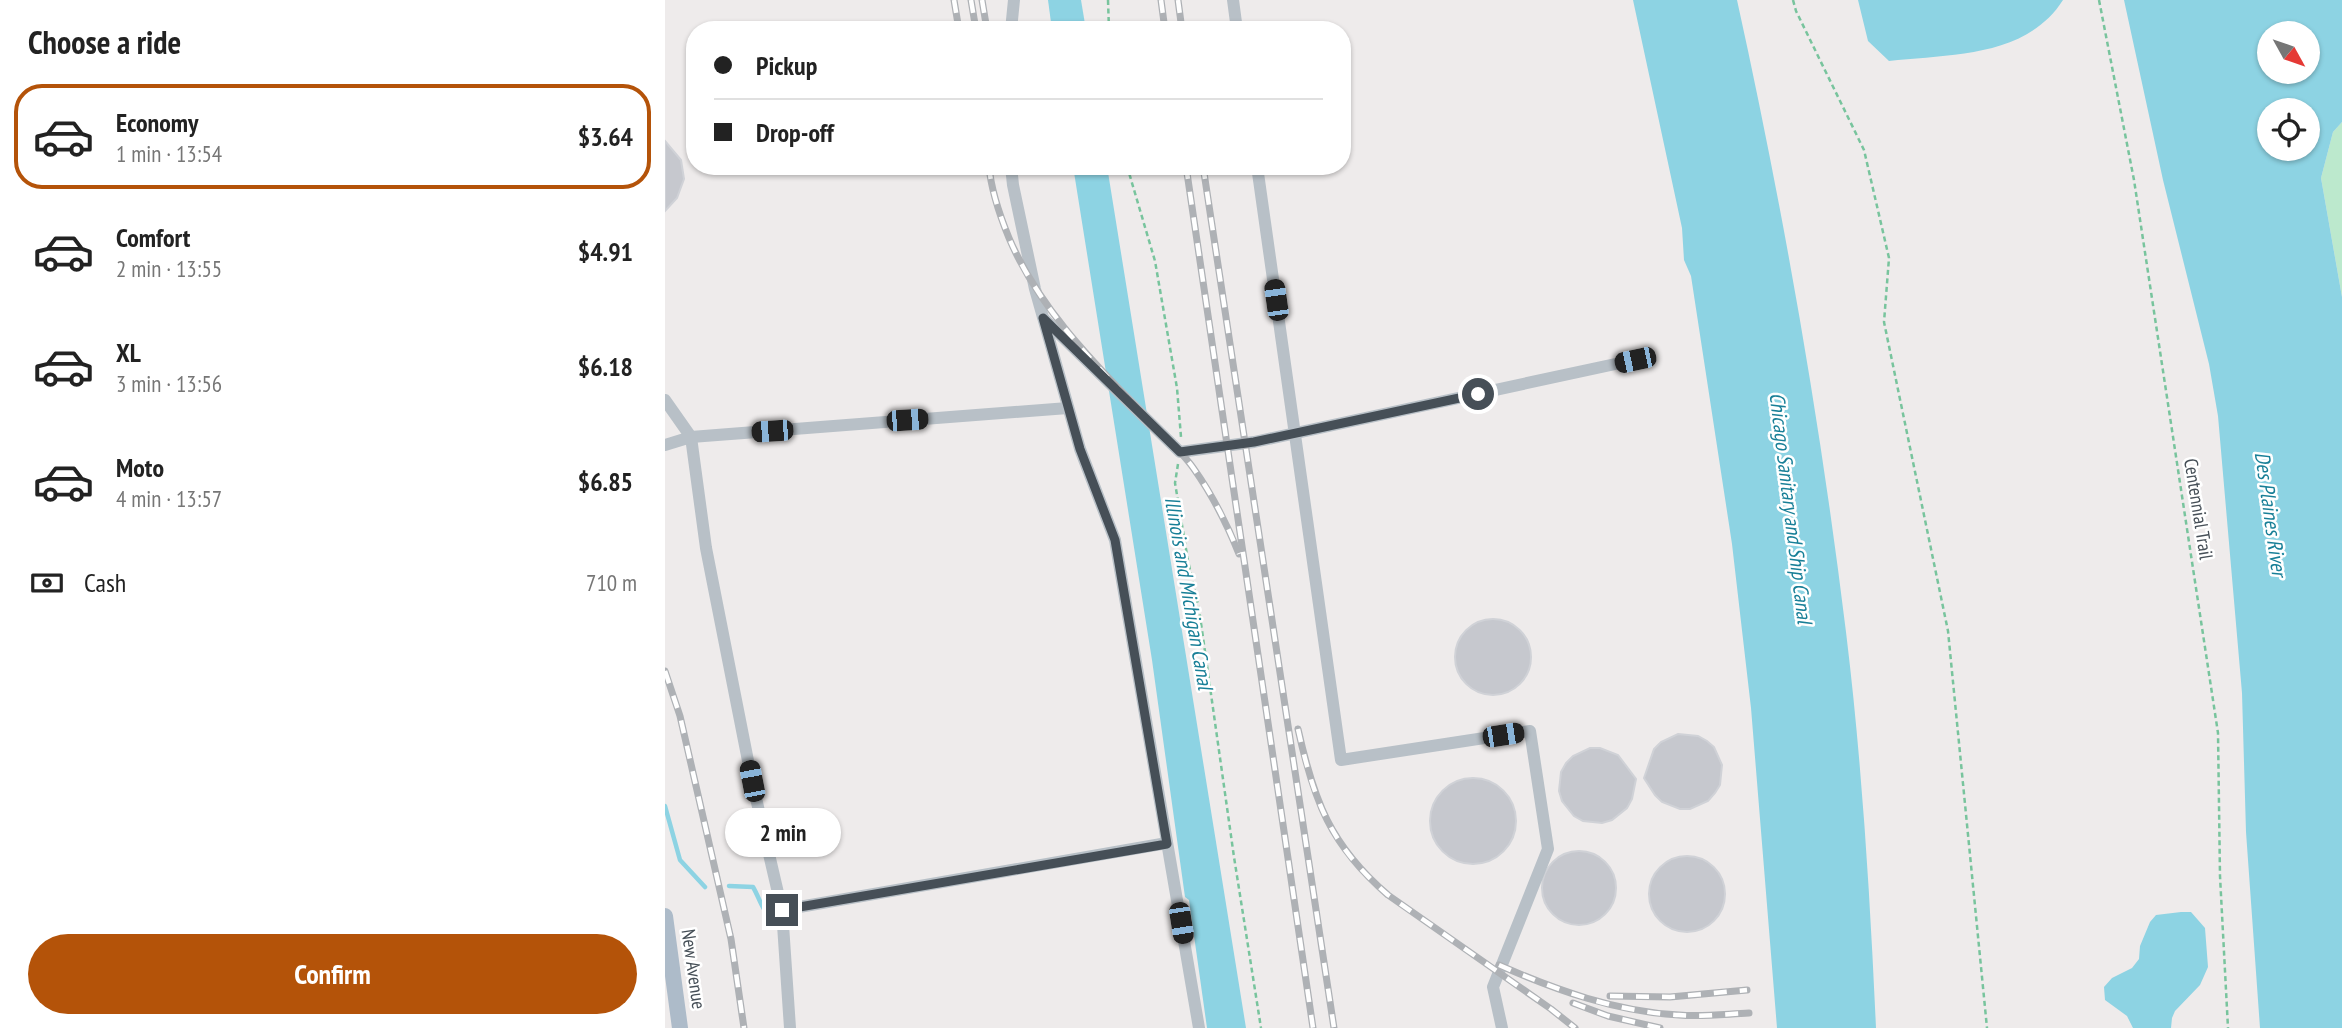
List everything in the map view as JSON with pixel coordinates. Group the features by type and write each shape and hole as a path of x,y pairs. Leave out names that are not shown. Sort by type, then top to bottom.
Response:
{"main road":[{"name":"New Avenue","path":"665,916 680,1028"}],"lane":[{"path":"1012,21 1014,0"},
{"path":"1233,0 1236,21"},
{"path":"1012,175 1043,318 1068,408 1080,449 1115,540 1199,1028"},
{"path":"1258,175 1341,760 1530,731 1548,849 1493,987 1502,1028"},
{"path":"1043,318 1180,452 1254,442 1635,360"},
{"path":"665,400 691,437 706,548 752,781 782,910 790,1028"},
{"path":"665,445 691,437 1068,408"},
{"path":"782,910 1167,844"}],"path":[{"path":"1108,0 1109,21"},
{"path":"1793,0 1864,150 1889,258 1884,322 1948,631 1987,1028"},
{"name":"Centennial Trail","path":"2099,0 2134,180 2218,733 2220,876 2228,1028"},
{"path":"1129,175 1155,261 1181,414 1180,452 1175,483 1199,608 1261,1028"}],"green space":[{"path":"2342,122 2342,297 2321,178 2333,132"}],"water":[{"path":"1048,0 1081,0 1084,21 1051,21"},
{"name":"Chicago Sanitary and Ship Canal","path":"1633,0 1737,0 1799,314 1836,552 1861,780 1876,1028 1777,1028 1751,708 1732,544 1691,276 1684,260 1682,228"},
{"path":"1858,0 2063,0 2047,19 2029,33 2008,43 1961,54 1889,61 1868,41"},
{"name":"Des Plaines River","path":"2124,0 2342,0 2342,122 2333,132 2321,178 2342,297 2342,1028 2260,1028 2246,832 2242,693 2218,416 2209,364 2163,180"},
{"name":"Illinois and Michigan Canal","path":"1074,175 1108,175 1246,1028 1207,1028 1189,900 1185,897 1152,660"},
{"path":"2191,912 2205,928 2208,967 2200,985 2175,1011 2171,1028 2133,1028 2127,1016 2105,1000 2104,987 2112,978 2132,968 2139,959 2140,946 2150,922 2156,915"}],"building":[{"path":"665,141 681,160 684,179 677,198 665,211"},
{"path":"1493,619 1507,622 1520,630 1528,643 1531,657 1528,671 1520,684 1507,692 1493,695 1479,692 1466,684 1458,671 1455,657 1458,643 1466,630 1479,622"},
{"path":"1678,734 1698,736 1707,741 1714,747 1722,765 1720,785 1715,793 1708,801 1690,809 1680,809 1662,802 1644,778 1654,749 1661,742"},
{"path":"1590,748 1600,748 1618,755 1636,779 1632,799 1627,808 1612,820 1602,823 1583,821 1574,816 1562,801 1559,791 1561,772 1566,763 1573,756"},
{"path":"1473,778 1490,781 1504,790 1513,804 1516,821 1513,838 1504,852 1490,861 1473,864 1456,861 1442,852 1433,838 1430,821 1433,804 1442,790 1456,781"},
{"path":"1579,851 1600,857 1610,867 1616,888 1610,909 1600,919 1579,925 1558,919 1548,909 1542,888 1548,867 1558,857"},
{"path":"1687,856 1701,859 1714,867 1722,880 1725,894 1722,908 1714,921 1701,929 1687,932 1673,929 1660,921 1652,908 1649,894 1652,880 1660,867 1673,859"}],"waterway":[{"path":"665,806 680,860 705,887"},
{"path":"729,886 753,887 764,909 773,919"}],"railway":[{"path":"954,0 958,21"},
{"path":"971,0 974,21"},
{"path":"982,0 986,21"},
{"path":"1161,0 1164,21"},
{"path":"1178,0 1181,21"},
{"path":"991,175 1006,230 1021,263 1050,309 1084,351 1188,461 1213,500 1239,554"},
{"path":"1187,175 1313,1028"},
{"path":"1204,175 1334,1028"},
{"path":"665,671 680,716 731,939 744,1028"},
{"path":"1298,729 1318,800 1327,820 1338,839 1368,876 1388,895 1575,1028"},
{"path":"1499,965 1565,991 1633,1009 1688,1016 1749,1013"},
{"path":"1610,996 1670,997 1747,990"},
{"path":"1573,1003 1608,1016 1660,1028"}],"route":[{"path":"782,910 1167,844 1115,540 1080,449 1043,318 1180,452 1254,442 1478,394"}]}
